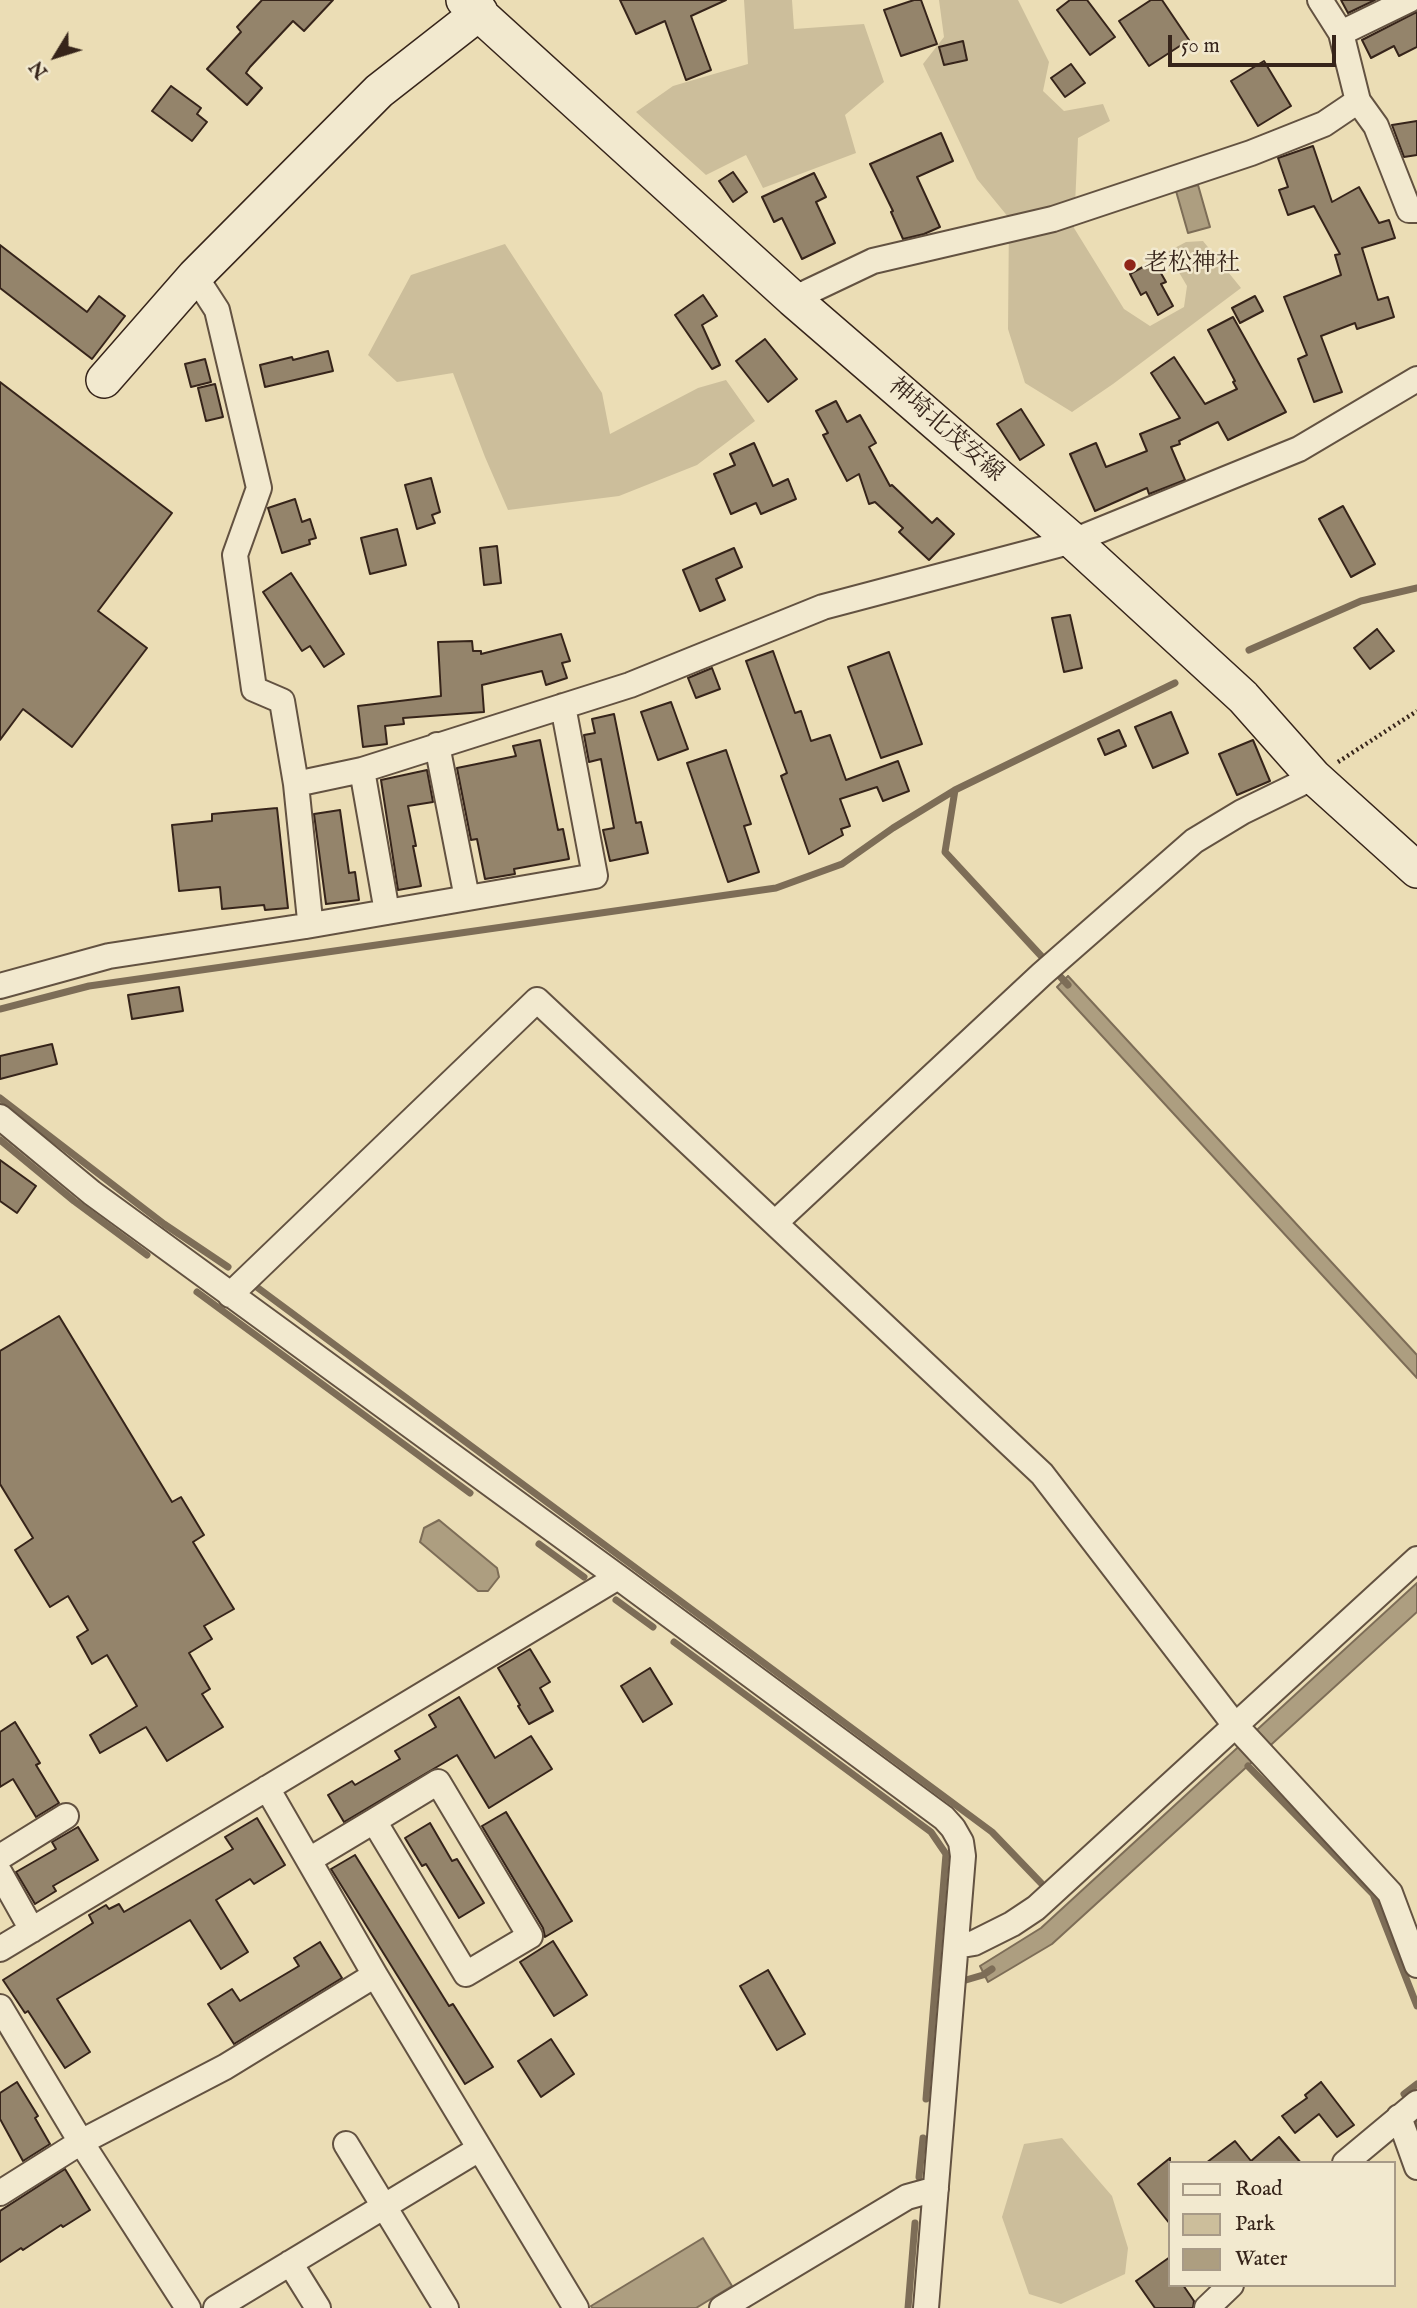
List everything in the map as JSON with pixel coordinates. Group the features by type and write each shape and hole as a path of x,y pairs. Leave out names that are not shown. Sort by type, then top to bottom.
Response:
{"main road":[{"path":"104,380 195,276 379,91 478,4"},
{"name":"神埼北茂安線","path":"478,4 793,299 1073,541 1243,697 1314,777 1417,870"}],"street":[{"path":"1320,0 1341,33 1358,101 1376,126 1409,210 1417,210"},
{"path":"1341,33 1409,0"},
{"path":"793,299 873,261 1053,219 1251,153 1324,124 1358,101"},
{"path":"195,276 217,310 259,488 235,555 254,689 282,701 296,784 310,920 306,926"},
{"path":"296,784 362,770 630,685 823,607 1073,541 1299,449 1417,379"},
{"path":"0,986 109,956 306,926 595,876 562,706"},
{"path":"437,745 467,898"},
{"path":"362,770 387,912"},
{"path":"776,1222 1050,966 1194,841 1242,812 1314,777"},
{"path":"230,1295 250,1272 537,1000 1042,1474 1239,1730 1390,1893 1417,1965"},
{"path":"0,1117 92,1194 944,1818 961,1842 963,1856 926,2308"},
{"path":"956,1946 974,1943 1036,1908 1239,1730 1417,1559"},
{"path":"0,1950 618,1577"},
{"path":"309,1860 438,1782 530,1936 466,1974 374,1821"},
{"path":"267,1788 375,1975 576,2308"},
{"path":"0,1857 66,1816"},
{"path":"0,1873 32,1930"},
{"path":"0,2193 81,2142 225,2067 375,1975"},
{"path":"0,2007 10,2045 81,2142 188,2308"},
{"path":"1347,2161 1408,2110"},
{"path":"1408,2110 1417,2168"},
{"path":"346,2144 446,2308"},
{"path":"216,2308 480,2149"},
{"path":"722,2308 907,2197 936,2189"},
{"path":"290,2263 318,2308"},
{"path":"1207,2308 1229,2287"}],"path":[{"path":"1314,777 1417,711"}],"green space":[{"path":"744,0 792,0 794,29 864,24 884,82 845,115 856,153 763,188 746,155 706,175 636,112 673,86 748,64"},
{"path":"939,0 1018,0 1049,62 1043,91 1064,111 1103,104 1110,121 1078,138 1074,228 1124,309 1150,326 1184,307 1187,286 1167,252 1186,242 1203,241 1241,288 1072,412 1025,383 1008,329 1009,218 977,179 923,64 944,37"},
{"path":"505,244 602,393 610,434 698,388 726,380 755,421 697,465 619,496 508,510 453,373 397,382 368,355 411,275"},
{"path":"1062,2138 1112,2196 1128,2248 1125,2274 1061,2304 1029,2294 1002,2217 1024,2144"}],"water":[{"path":"1198,185 1210,227 1188,233 1176,191"},
{"path":"1068,976 1417,1355 1417,1378 1057,987"},
{"path":"439,1520 497,1568 499,1577 488,1591 478,1591 420,1542 424,1528"},
{"path":"1417,1583 1417,1612 1052,1944 988,1982 980,1966 1041,1928"},
{"path":"703,2238 732,2286 696,2308 592,2308 591,2306"}],"building":[{"path":"262,0 333,0 304,31 293,21 250,67 246,73 262,88 247,105 207,69 241,32 237,27"},
{"path":"620,0 726,0 691,16 711,70 686,80 665,21 636,34"},
{"path":"921,0 937,44 901,56 884,10"},
{"path":"1070,0 1087,0 1115,37 1090,55 1057,10"},
{"path":"1151,0 1162,0 1189,40 1149,66 1119,21"},
{"path":"1341,0 1375,0 1348,13"},
{"path":"1417,12 1417,47 1399,56 1394,46 1371,58 1362,40"},
{"path":"963,41 967,60 944,65 939,47"},
{"path":"1264,61 1291,106 1258,126 1231,81"},
{"path":"1071,64 1085,83 1065,97 1051,78"},
{"path":"171,86 201,108 197,114 207,122 192,141 152,111"},
{"path":"1417,121 1417,155 1404,157 1392,125"},
{"path":"941,133 953,161 917,177 940,227 903,239 891,212 893,211 870,164"},
{"path":"1313,146 1332,202 1359,187 1379,223 1389,220 1395,238 1362,248 1378,300 1388,297 1394,317 1357,329 1355,323 1321,336 1342,392 1314,402 1298,359 1307,355 1284,297 1341,275 1335,255 1340,254 1314,206 1288,215 1279,190 1288,187 1278,158"},
{"path":"733,172 747,192 733,202 719,181"},
{"path":"814,173 826,197 816,202 835,243 802,259 782,218 774,222 762,197"},
{"path":"0,245 87,312 99,296 125,316 92,359 0,288"},
{"path":"1154,261 1166,282 1161,284 1173,306 1158,315 1146,292 1141,295 1130,274"},
{"path":"703,295 717,316 702,325 720,365 712,369 675,315"},
{"path":"1255,296 1263,311 1240,323 1232,308"},
{"path":"1233,317 1286,412 1228,440 1218,422 1179,441 1180,444 1171,447 1185,480 1149,494 1147,488 1095,511 1070,454 1096,443 1106,467 1147,451 1140,434 1180,418 1151,373 1174,357 1205,404 1237,389 1208,330"},
{"path":"765,339 797,379 768,402 736,361"},
{"path":"328,351 333,371 265,387 260,365"},
{"path":"205,359 211,382 191,387 185,364"},
{"path":"0,382 172,513 98,611 147,648 72,747 23,709 0,740"},
{"path":"215,384 223,417 206,421 198,388"},
{"path":"836,401 847,422 860,415 876,443 869,447 890,486 932,523 937,518 954,534 929,560 899,532 903,528 875,502 869,504 859,474 847,481 823,435 828,433 816,411"},
{"path":"1021,409 1044,445 1020,460 997,424"},
{"path":"754,443 773,486 788,479 796,499 761,514 756,503 731,514 714,474 735,465 730,454"},
{"path":"431,478 440,512 432,515 435,523 417,529 405,485"},
{"path":"295,499 302,522 310,519 316,538 309,540 310,544 282,553 268,508"},
{"path":"1343,506 1375,564 1351,577 1319,519"},
{"path":"397,529 406,565 370,574 361,538"},
{"path":"497,546 501,583 484,585 480,548"},
{"path":"734,548 742,567 716,579 725,600 700,611 683,570"},
{"path":"291,573 344,654 324,667 310,646 302,651 263,592"},
{"path":"1070,615 1082,668 1064,672 1052,618"},
{"path":"1377,629 1394,651 1370,669 1354,648"},
{"path":"561,634 570,661 562,663 567,678 546,685 542,671 482,685 484,712 403,718 404,724 385,726 387,744 363,747 358,706 441,696 438,642 472,641 473,651 481,651 481,654"},
{"path":"773,651 795,713 801,711 811,741 830,735 846,780 898,761 909,791 883,801 877,787 840,799 850,826 841,829 843,835 809,854 781,776 787,773 746,661"},
{"path":"889,652 922,744 881,758 848,667"},
{"path":"712,668 720,689 696,698 688,678"},
{"path":"671,702 688,749 658,760 641,712"},
{"path":"1171,712 1188,753 1153,768 1135,727"},
{"path":"614,714 636,823 641,822 648,853 610,861 603,830 614,828 601,759 589,762 584,735 595,733 592,719"},
{"path":"1119,730 1126,746 1105,755 1098,739"},
{"path":"540,740 558,830 563,829 569,859 514,869 515,874 485,879 477,839 471,840 457,768 516,756 513,746"},
{"path":"1253,740 1270,781 1237,795 1219,754"},
{"path":"726,750 751,824 744,826 759,872 728,882 687,763"},
{"path":"427,770 433,802 408,806 421,886 398,890 381,780"},
{"path":"277,808 288,908 265,910 264,905 222,909 220,887 179,891 172,825 212,821 212,814"},
{"path":"340,810 349,873 355,872 359,900 326,904 314,814"},
{"path":"179,987 183,1011 132,1019 128,995"},
{"path":"52,1044 57,1064 0,1079 0,1056"},
{"path":"0,1160 36,1186 17,1213 0,1201"},
{"path":"59,1316 172,1502 181,1497 204,1535 193,1542 234,1609 204,1626 212,1639 189,1653 210,1689 202,1694 223,1727 167,1761 146,1727 100,1753 90,1735 137,1706 107,1655 92,1664 77,1637 88,1630 68,1596 50,1607 15,1550 33,1538 0,1484 0,1351"},
{"path":"530,1649 550,1682 540,1688 553,1711 529,1724 498,1668"},
{"path":"650,1668 672,1704 643,1722 621,1686"},
{"path":"459,1697 495,1758 531,1736 552,1769 489,1808 457,1755 344,1822 328,1795 352,1781 355,1785 400,1759 395,1751 436,1727 429,1715"},
{"path":"15,1722 40,1763 36,1765 59,1803 36,1817 13,1779 0,1787 0,1732"},
{"path":"506,1812 572,1921 545,1937 543,1928 482,1826"},
{"path":"257,1818 285,1865 254,1884 250,1879 216,1900 248,1952 221,1969 190,1920 57,1999 90,2052 65,2068 28,2011 25,2013 3,1980 93,1923 89,1915 106,1905 109,1909 119,1904 124,1912 233,1849 225,1837"},
{"path":"430,1823 452,1861 457,1859 484,1903 459,1918 426,1864 422,1866 405,1838"},
{"path":"78,1827 98,1860 53,1886 56,1891 35,1904 16,1872 56,1849 52,1842"},
{"path":"355,1855 449,2006 453,2004 493,2067 465,2084 331,1869"},
{"path":"553,1941 587,1995 554,2016 520,1962"},
{"path":"320,1942 342,1978 234,2044 208,2004 232,1989 240,2001 299,1966 294,1958"},
{"path":"768,1970 805,2034 777,2050 740,1986"},
{"path":"551,2039 574,2074 541,2097 518,2061"},
{"path":"17,2082 38,2116 35,2118 50,2144 23,2161 0,2119 0,2093"},
{"path":"1321,2082 1354,2125 1337,2137 1319,2114 1295,2133 1282,2116 1307,2098 1305,2095"},
{"path":"1279,2137 1299,2161 1251,2161"},
{"path":"1235,2141 1251,2161 1209,2161"},
{"path":"1170,2158 1168,2222 1138,2184"},
{"path":"65,2169 90,2210 0,2262 0,2211"},
{"path":"1168,2258 1168,2287 1184,2287 1194,2301 1193,2308 1155,2308 1136,2281"}],"waterway":[{"path":"1249,650 1361,601 1417,588"},
{"path":"0,1009 89,986 776,888 842,864 893,828 955,790 1175,683"},
{"path":"955,790 945,852 1068,985"},
{"path":"0,1098 164,1224 228,1267"},
{"path":"0,1140 74,1201 147,1255"},
{"path":"258,1288 992,1832 1041,1883"},
{"path":"197,1292 470,1493"},
{"path":"539,1544 584,1577"},
{"path":"616,1600 653,1627"},
{"path":"674,1642 931,1832 946,1854 926,2099"},
{"path":"1248,1766 1373,1894 1417,2006"},
{"path":"936,1980 966,1980 992,1969"},
{"path":"1404,2094 1417,2084"},
{"path":"1415,2121 1417,2128"},
{"path":"919,2177 923,2138"},
{"path":"908,2308 915,2223"}],"place":[{"name":"老松神社","path":"1130,265"}]}
